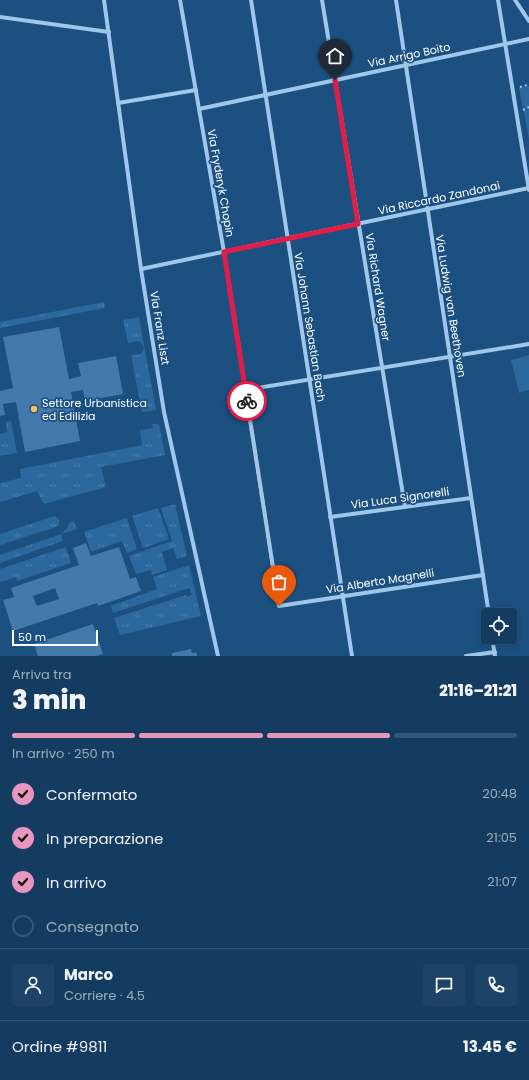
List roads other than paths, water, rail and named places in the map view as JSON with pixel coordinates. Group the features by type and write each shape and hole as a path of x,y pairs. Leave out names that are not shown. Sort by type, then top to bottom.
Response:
{"street":[{"name":"Via Franz Liszt","path":"104,0 141,269 164,412 218,656"},
{"name":"Via Fryderyk Chopin","path":"180,0 224,252 279,606"},
{"name":"Via Johann Sebastian Bach","path":"251,0 352,656"},
{"name":"Via Richard Wagner","path":"322,0 405,507"},
{"name":"Via Ludwig van Beethoven","path":"396,0 488,608"},
{"path":"498,0 529,189"},
{"path":"515,0 529,21"},
{"path":"0,17 108,32"},
{"name":"Via Arrigo Boito","path":"199,109 529,39"},
{"path":"118,103 196,90"},
{"name":"Via Riccardo Zandonai","path":"141,269 529,189"},
{"path":"245,390 529,344"},
{"name":"Via Luca Signorelli","path":"330,516 471,498"},
{"name":"Via Alberto Magnelli","path":"279,606 483,575"},
{"path":"466,656 495,654 493,644"}],"place":[{"name":"Settore Urbanistica ed Edilizia","path":"34,409"}]}
